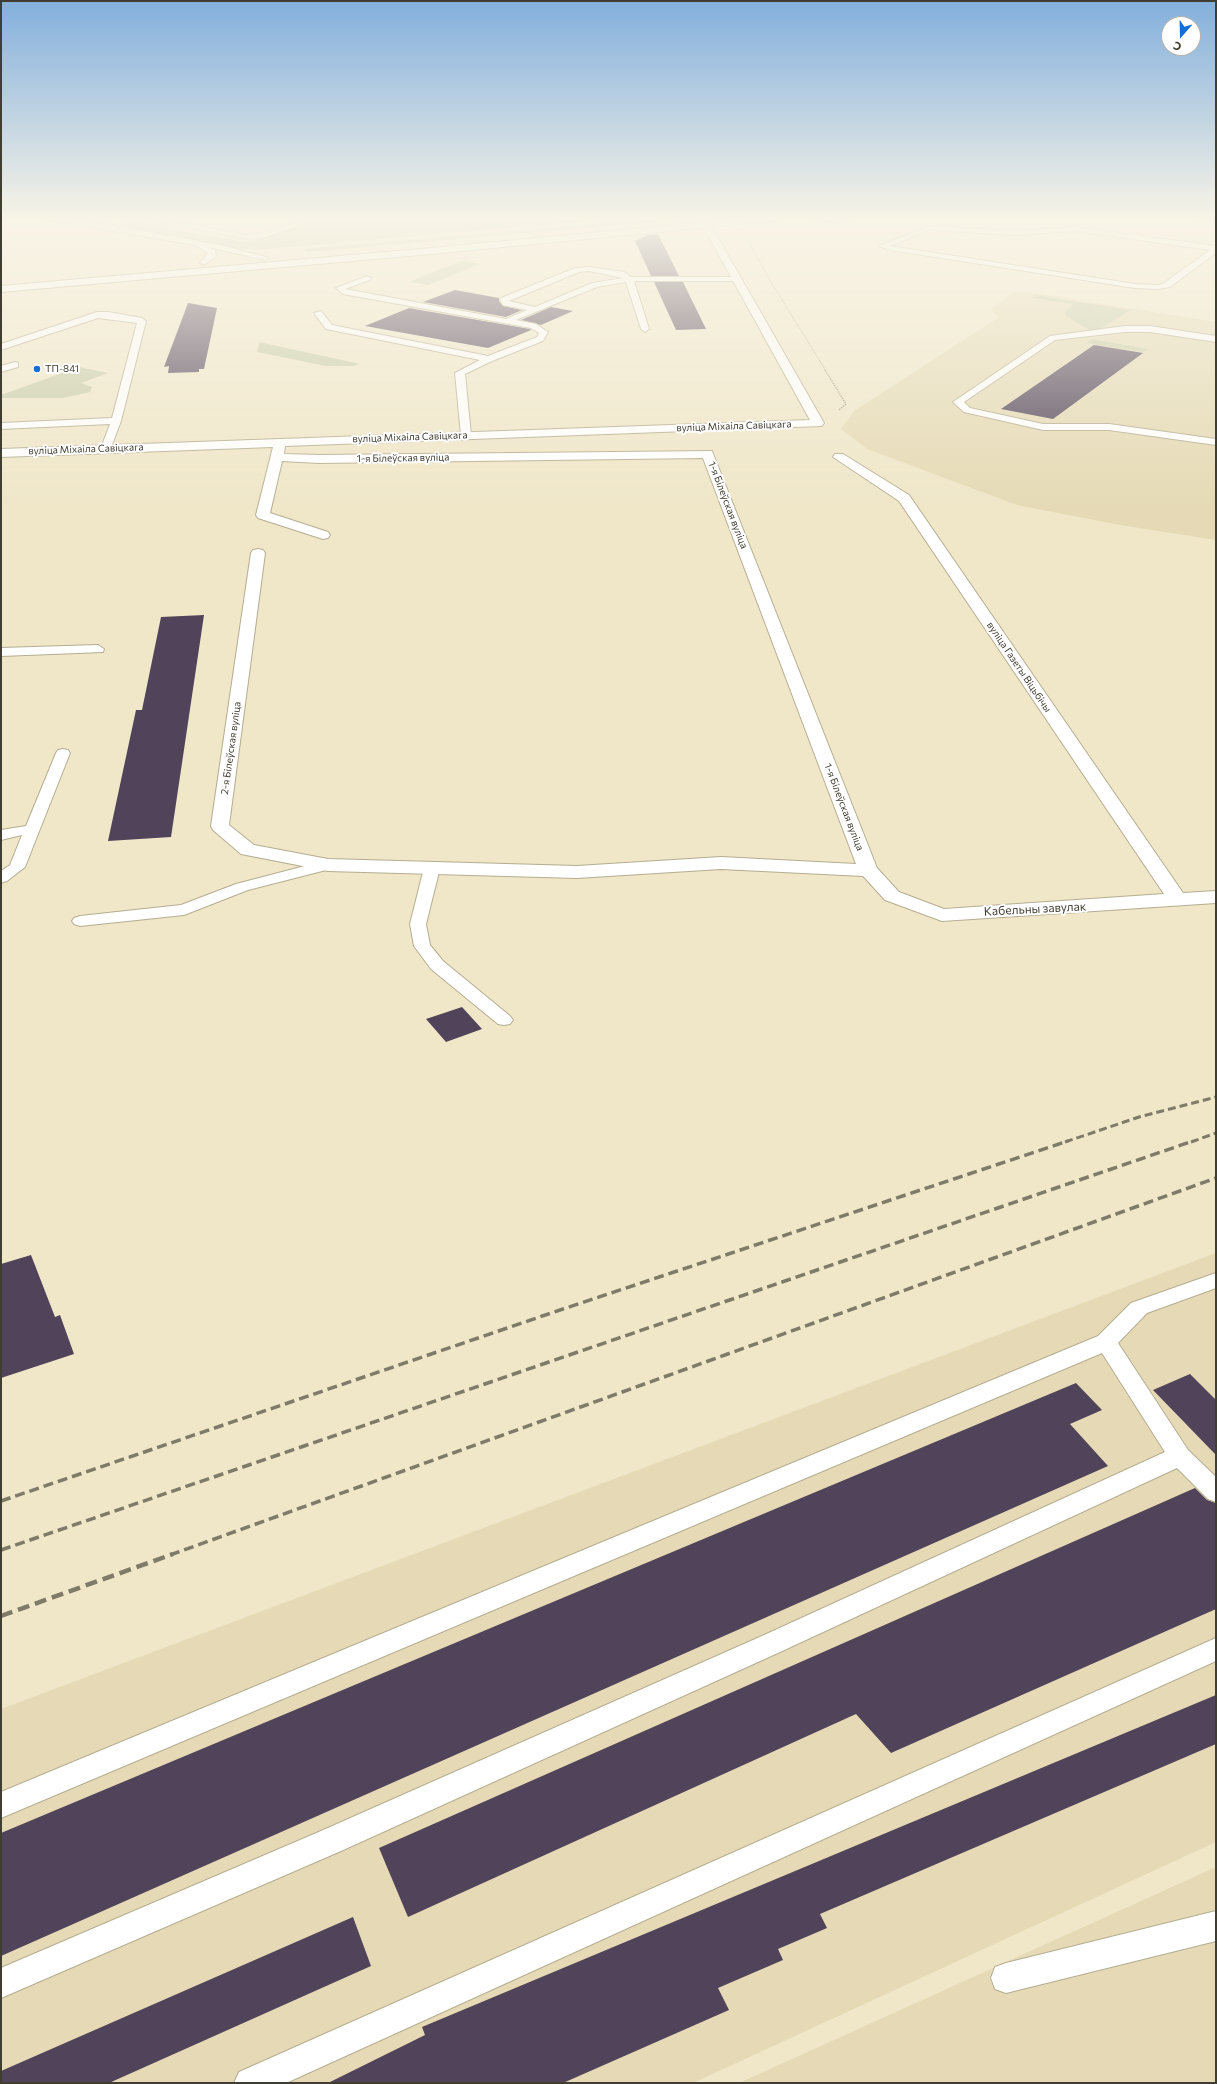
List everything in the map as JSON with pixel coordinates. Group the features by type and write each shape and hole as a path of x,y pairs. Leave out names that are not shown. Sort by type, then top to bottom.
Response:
{"street":[{"path":"757,314 812,412"},
{"name":"вуліца Міхаіла Савіцкага","path":"1,453 818,423 812,412"},
{"path":"280,442 263,515 323,535"},
{"name":"1-я Білеўская вуліца","path":"276,457 319,459 708,454 868,870"},
{"name":"вуліца Газеты Віцьбічы","path":"839,457 904,498 1178,900"},
{"name":"2-я Білеўская вуліца","path":"258,553 220,826 248,850 328,865"},
{"path":"328,865 577,872 721,863 868,870"},
{"name":"Кабельны завулак","path":"868,870 892,896 942,914 1178,900 1216,896"}],"lane":[{"path":"319,314 329,327 489,359"},
{"path":"466,435 460,373 489,359 540,339 544,332 533,326 469,314"},
{"path":"507,321 523,314"},
{"path":"640,314 645,329"},
{"path":"1,347 97,315 108,315 142,321 116,421 106,448"},
{"path":"1216,339 1150,329 1125,329 1053,338 958,402 967,410 1043,427 1109,427 1216,442"},
{"path":"1,369 15,365"},
{"path":"1,426 116,421"},
{"path":"1,652 98,649"},
{"path":"1,878 17,867 63,753"},
{"path":"1,835 32,829"},
{"path":"80,921 184,910 242,887 328,865"},
{"path":"432,868 418,924 422,946 437,965 504,1020"},
{"path":"1,1805 1106,1342 1139,1308 1216,1280"},
{"path":"1106,1342 1180,1456 1216,1492"},
{"path":"1,1984 338,1838 778,1640 1180,1456"},
{"path":"250,2083 1216,1649"},
{"path":"1006,1978 1216,1926"}],"path":[{"path":"791,314 846,404 841,409 812,412"}],"shaded area":[{"path":"995,314 1167,314 1216,322 1216,540 1120,525 1017,505 867,449 841,429 854,411 999,317"},
{"path":"1216,1253 1216,1842 693,2083 1,2083 1,1709"},
{"path":"1216,1867 1216,2083 739,2083"}],"green space":[{"path":"1066,314 1123,314 1100,329 1089,330 1066,316"},
{"path":"1092,339 1148,349 1143,352 1086,343"},
{"path":"259,342 360,364 353,366 326,366 257,352"},
{"path":"79,367 108,373 81,383 92,387 90,392 63,398 1,398 1,395"}],"building":[{"path":"184,314 216,314 204,369 199,369 199,372 168,373 169,366 164,367"},
{"path":"394,314 445,314 531,330 488,348 365,326"},
{"path":"491,314 512,314 506,317"},
{"path":"534,314 566,314 541,325 521,320"},
{"path":"669,314 699,314 706,329 676,330"},
{"path":"1094,345 1143,353 1053,419 1001,409"},
{"path":"204,615 171,837 108,841 136,710 142,710 161,617"},
{"path":"462,1007 482,1029 446,1042 426,1019"},
{"path":"31,1255 55,1317 60,1315 74,1354 1,1378 1,1264"},
{"path":"1190,1374 1216,1400 1216,1455 1153,1390"},
{"path":"1076,1383 1102,1410 1070,1424 1108,1466 1,1956 1,1833"},
{"path":"1195,1488 1207,1500 1216,1503 1216,1609 891,1753 856,1714 408,1917 379,1848"},
{"path":"1216,1695 1216,1744 820,1914 827,1928 778,1949 783,1960 718,1988 729,2010 563,2083 328,2083 425,2035 422,2027"},
{"path":"353,1917 371,1966 109,2083 1,2083 1,2071"}],"railway":[{"path":"1065,1142 1139,1117 1216,1097"},
{"path":"1191,1142 1216,1133"},
{"path":"1,1550 1193,1141"},
{"path":"1,1501 560,1310 1065,1142"},
{"path":"170,1555 1216,1178"},
{"path":"1,1616 173,1554"}],"place":[{"name":"ТП-841","path":"37,369"}]}
